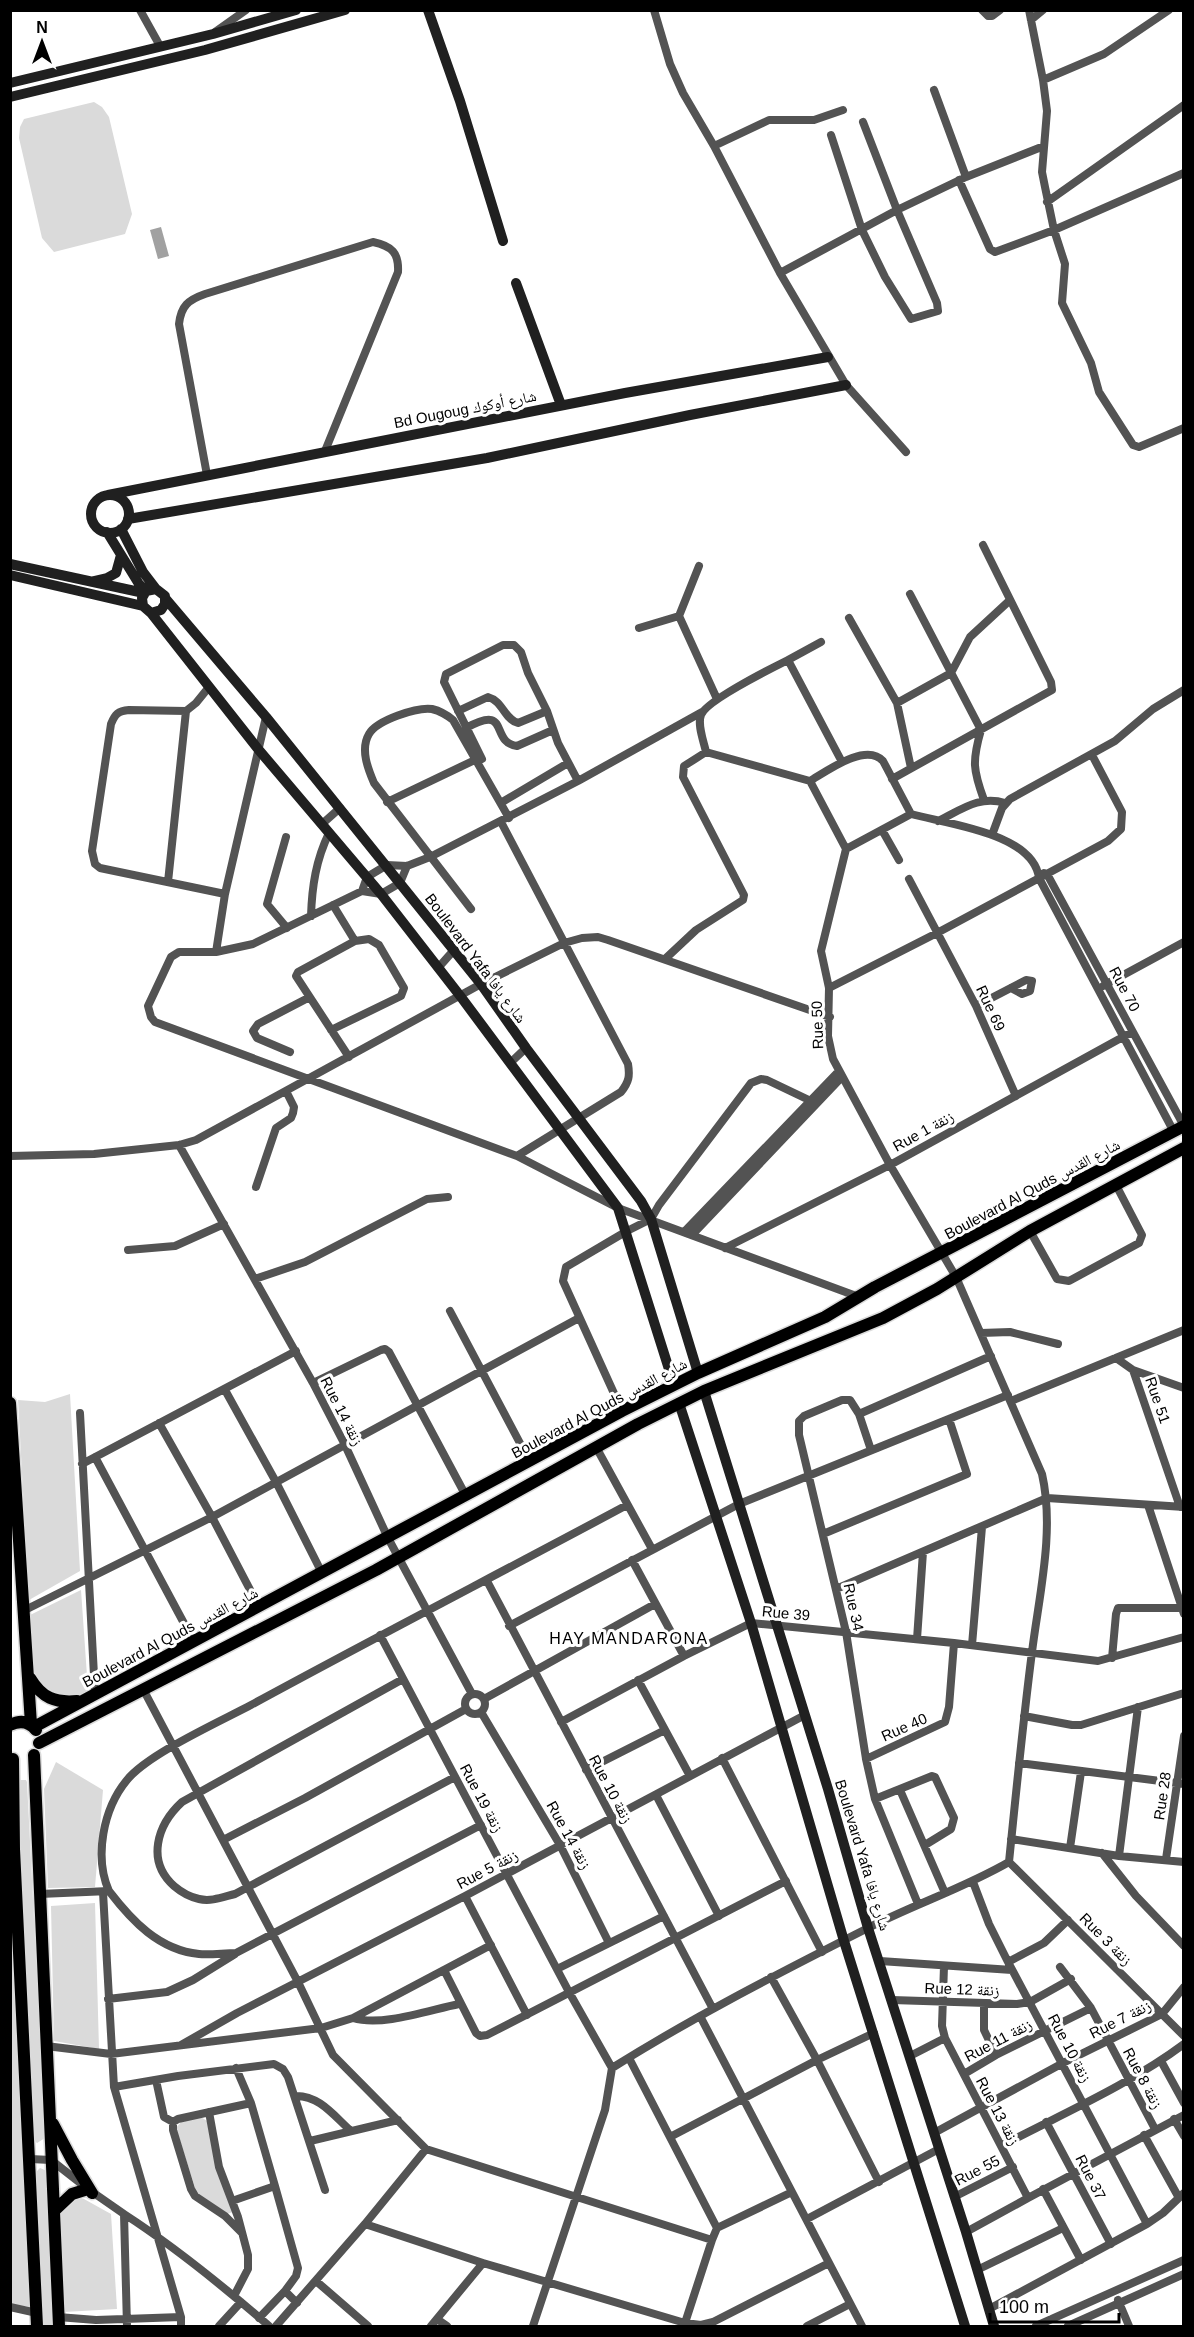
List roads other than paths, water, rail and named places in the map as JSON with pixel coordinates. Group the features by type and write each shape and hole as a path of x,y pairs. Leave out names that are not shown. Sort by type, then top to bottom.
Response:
{"main road":[{"name":"Boulevard Al Quds شارع القدس","path":"32,1726 194,1642 622,1412 698,1373 825,1317 941,1253 1180,1128"},
{"path":"38,2326 12,1816 12,1758 24,1760 37,1749 143,1689 376,1570 596,1447 704,1391 883,1318 956,1277 1030,1231 1184,1148"},
{"path":"10,1402 32,1726"},
{"path":"28,1675 37,1689 46,1697 58,1702 82,1701"},
{"path":"10,1725 22,1722 32,1726 38,1733 39,1894 58,2322"},
{"path":"50,2117 90,2191 72,2194 54,2211"}],"street":[{"path":"140,10 160,46"},
{"path":"213,34 219,27 246,10"},
{"path":"10,83 213,34 297,10"},
{"path":"10,97 206,50 345,10"},
{"path":"428,10 460,101 504,241"},
{"path":"654,10 670,64 780,273 846,385 906,452"},
{"path":"982,10 988,16 993,16 1000,10"},
{"path":"1029,10 1047,111 1042,172 1047,202 1065,264 1062,303 1091,363 1103,401 1132,445 1139,447 1184,428"},
{"path":"1030,20 1043,10"},
{"path":"1043,80 1104,54 1169,10"},
{"path":"934,90 963,179 992,251 1054,230 1184,174"},
{"path":"1047,202 1184,105"},
{"path":"714,146 769,120 814,120 843,110"},
{"path":"831,135 862,230 885,277 910,318 916,319 934,314 938,311 937,303 897,210 863,122"},
{"path":"780,273 897,210 963,179 1044,146"},
{"path":"207,475 179,324 185,304 192,298 204,294 374,242 387,245 396,252 399,272 326,451"},
{"path":"516,283 561,405"},
{"name":"Bd Ougoug شارع أوكوك","path":"108,495 561,405 828,357"},
{"path":"128,519 487,458 690,414 846,385"},
{"path":"108,495 120,498 124,502 128,519 121,529 107,532 98,529 94,524 91,512 97,501 108,495"},
{"path":"121,529 148,591 147,609 258,749 381,894 560,1128 618,1208 674,1385"},
{"path":"107,532 148,591"},
{"path":"892,778 1052,690 1051,682 983,545"},
{"path":"92,582 116,573 121,555"},
{"path":"10,564 92,582 148,591"},
{"path":"699,566 679,616 717,699"},
{"path":"10,575 147,609 161,610 165,604 165,598"},
{"name":"Boulevard Yafa شارع يافا","path":"148,591 165,598 387,865 482,984 526,1048 641,1201 651,1220 698,1373"},
{"path":"910,594 981,730 974,755 975,775 984,800"},
{"path":"897,703 951,673 970,637 1009,601"},
{"path":"639,628 679,616"},
{"path":"849,618 897,703 911,768"},
{"path":"362,891 367,877 387,865 407,866 511,817 702,712 717,699 821,642"},
{"path":"511,817 444,682 445,675 509,644 516,646 521,652 553,730 578,781"},
{"path":"788,660 842,762"},
{"path":"209,687 196,704 186,711 129,710 120,711 115,715 111,724 92,851 95,864 100,868 225,894"},
{"path":"992,835 1005,803 1115,741 1159,705 1184,690"},
{"path":"458,711 488,697 497,701 514,723 521,723 547,711"},
{"path":"471,909 387,802 369,772 365,744 369,732 380,723 420,710 432,709 444,714 453,720 511,817"},
{"path":"168,882 186,711"},
{"path":"702,712 700,722 706,752"},
{"path":"216,952 225,894 266,717"},
{"path":"466,728 481,720 490,719 508,742 517,746 553,730"},
{"path":"665,959 696,930 743,900 744,895 683,777 684,766 706,752 810,781 842,762 865,754 876,754 883,761 911,814 846,849 810,781"},
{"path":"829,988 937,933 1038,874 1047,874 1108,841 1121,829 1122,812 1092,754"},
{"path":"387,802 477,759"},
{"path":"504,801 568,763"},
{"path":"938,821 984,800 993,799 1005,803"},
{"path":"311,916 314,876 325,828 340,808"},
{"name":"Rue 70","path":"911,814 992,835 1022,849 1038,874 1123,1037 1180,1128"},
{"path":"501,822 628,1065 630,1076 628,1084 621,1092 517,1156"},
{"path":"882,830 899,860"},
{"path":"286,837 267,904 287,928"},
{"name":"Rue 50","path":"846,849 822,942 822,961 829,988 830,1047 840,1075 956,1277 1042,1474 1047,1498 1046,1534 1009,1862"},
{"path":"407,866 400,883 381,894 362,891 240,948 216,952 180,952 171,957 148,1006 150,1017 155,1022 517,1156 618,1208 860,1297"},
{"name":"Rue 70","path":"1047,874 1107,984 1180,1128"},
{"name":"Rue 69","path":"909,879 976,1006 1016,1096"},
{"path":"333,906 356,941"},
{"path":"10,1156 94,1154 179,1145 196,1140 482,984 564,943 582,938 598,937 830,1017"},
{"path":"331,1030 401,996 404,988 379,945 369,939 356,941 298,972 297,978 308,998 349,1058"},
{"path":"1097,988 1184,942"},
{"path":"438,968 454,950"},
{"path":"976,1006 1011,988"},
{"path":"290,1052 257,1038 253,1031 258,1024 308,998"},
{"name":"Rue 1 زنقة","path":"725,1248 890,1165 1132,1032"},
{"path":"510,1063 526,1048"},
{"path":"688,1234 811,1101 840,1075"},
{"path":"688,1234 840,1075"},
{"path":"622,1412 563,1281 566,1267 627,1231 651,1220 659,1205 751,1083 760,1079 767,1080 811,1101"},
{"path":"256,1187 276,1128 291,1118 293,1113 294,1107 286,1091"},
{"name":"Rue 14 زنقة","path":"179,1145 296,1351 345,1444 388,1538 472,1694"},
{"path":"1030,1231 1058,1279 1063,1282 1139,1244 1142,1235 1116,1185"},
{"path":"255,1278 305,1262 427,1199 448,1197"},
{"path":"128,1250 175,1246 224,1224"},
{"path":"450,1311 530,1461"},
{"path":"23,1611 212,1517 579,1318"},
{"path":"509,1626 738,1504 950,1419 1116,1358 1184,1330"},
{"path":"981,1333 1010,1332 1058,1344"},
{"path":"313,1383 386,1349 466,1496"},
{"path":"82,1464 296,1351"},
{"path":"872,1450 859,1414 991,1356"},
{"path":"1116,1358 1133,1370 1184,1388"},
{"name":"Rue 51","path":"1133,1370 1182,1507"},
{"path":"225,1390 276,1482 322,1573"},
{"name":"Boulevard Yafa شارع يافا","path":"704,1391 805,1715 868,1928 994,2326"},
{"name":"Rue 34","path":"859,1414 852,1402 842,1400 804,1416 799,1421 799,1435 846,1632 866,1759 875,1799 918,1904"},
{"path":"679,1404 751,1623 844,1941 965,2326"},
{"path":"80,1413 87,1578 95,1694"},
{"path":"823,1534 967,1474 950,1419"},
{"path":"159,1424 212,1517 259,1607"},
{"path":"596,1447 652,1549"},
{"path":"95,1457 194,1642"},
{"path":"836,1589 1047,1498 1182,1507"},
{"path":"181,2326 181,2316 114,2087 102,1844 112,1805 119,1791 136,1771 174,1747 627,1504"},
{"path":"1112,1658 1118,1608 1183,1611 1148,1504"},
{"path":"972,1645 982,1527"},
{"path":"917,1639 923,1552"},
{"path":"632,1560 684,1656"},
{"name":"Rue 10 زنقة","path":"487,1581 713,2009"},
{"path":"484,1700 655,1604"},
{"name":"Rue 39","path":"561,1722 751,1623 954,1643 1098,1661 1184,1637"},
{"name":"Rue 19 زنقة","path":"380,1635 569,1992 612,2068"},
{"name":"Rue 40","path":"866,1759 945,1722 949,1707 954,1643"},
{"path":"403,1679 182,1802 165,1822 157,1845 160,1869 177,1888 199,1899 225,1897 247,1888 455,1777"},
{"path":"638,1680 690,1776"},
{"path":"143,1689 298,1982 333,2055 426,2148 712,2240"},
{"path":"1024,1716 1081,1725 1184,1693"},
{"path":"472,1694 477,1694 484,1700 485,1708 481,1712 473,1714 466,1709 465,1700 472,1694"},
{"path":"1119,1856 1138,1707"},
{"path":"223,1840 431,1730 466,1709"},
{"name":"Rue 14 زنقة","path":"481,1712 560,1845 609,1943"},
{"name":"Rue 5 زنقة","path":"181,2045 465,1896 782,1725 805,1715"},
{"path":"586,1770 665,1730"},
{"name":"Rue 28","path":"1166,1859 1181,1783 1184,1736"},
{"path":"722,1758 822,1952"},
{"path":"1019,1763 1181,1783"},
{"path":"1070,1848 1081,1772"},
{"path":"875,1799 932,1776 937,1780 954,1818 953,1825 951,1829 925,1845"},
{"path":"900,1790 945,1893"},
{"path":"656,1794 719,1916"},
{"path":"108,1999 167,1992 193,1980 237,1953 482,1825"},
{"path":"1011,1839 1119,1856 1184,1862"},
{"path":"1102,1853 1136,1896 1184,1946"},
{"path":"533,2326 605,2110 612,2068 771,1977 918,1904 974,1882 1009,1862"},
{"name":"Rue 3 زنقة","path":"1009,1862 1184,2036"},
{"path":"444,1970 459,2004 476,2033 480,2036 487,2036 786,1881"},
{"name":"Rue 10 زنقة","path":"974,1882 985,1916 1012,1970 1147,2224"},
{"path":"39,1894 106,1892 142,1928 167,1945 200,1954 237,1953"},
{"path":"465,1896 527,2015"},
{"path":"557,1969 664,1916"},
{"path":"1008,1962 1044,1943 1068,1920"},
{"path":"46,2046 111,2054 321,2028 352,2018 491,1946"},
{"path":"880,1961 1012,1970"},
{"name":"Rue 13 زنقة","path":"944,1965 942,2026 945,2038 1028,2198"},
{"name":"Rue 8 زنقة","path":"1060,1966 1091,2008 1155,2129"},
{"path":"771,1977 817,2060 879,2182"},
{"path":"1030,2002 1071,1979"},
{"name":"Rue 7 زنقة","path":"934,2133 1063,2063 1162,2014 1184,1987"},
{"name":"Rue 12 زنقة","path":"892,2000 1017,2004 1030,2002"},
{"path":"984,2003 984,2030 996,2055"},
{"path":"352,2018 363,2021 383,2020 459,2004"},
{"name":"Rue 11 زنقة","path":"964,2074 996,2055 1091,2008"},
{"path":"700,2016 862,2326"},
{"path":"670,2137 817,2060 874,2033"},
{"path":"910,2056 945,2038"},
{"path":"1001,2146 1129,2079 1161,2061 1184,2044"},
{"path":"629,2058 717,2228"},
{"path":"1161,2061 1184,2103"},
{"path":"114,2087 274,2064 283,2069 295,2096 325,2190"},
{"path":"236,2068 251,2103 298,2268 296,2276 285,2291 259,2318"},
{"path":"156,2080 164,2117 173,2122 191,2189 195,2196 225,2216 242,2233"},
{"path":"295,2096 307,2096 316,2100 351,2131"},
{"path":"173,2122 251,2103"},
{"path":"209,2112 219,2167 248,2255 248,2270 238,2299 219,2326"},
{"path":"966,2232 1110,2152 1184,2115"},
{"path":"310,2141 398,2120"},
{"path":"1174,2120 1184,2136"},
{"name":"Rue 37","path":"1046,2122 1111,2244"},
{"path":"990,2309 1147,2224 1181,2196 1144,2134"},
{"path":"276,2326 365,2224 426,2148"},
{"path":"807,2219 939,2149"},
{"path":"30,2158 51,2160 90,2191 157,2235 269,2326"},
{"name":"Rue 55","path":"954,2197 1013,2167"},
{"path":"232,2201 275,2186"},
{"path":"1043,2189 1081,2260"},
{"path":"684,2325 717,2228 792,2192"},
{"path":"124,2214 127,2323"},
{"path":"365,2224 684,2325 713,2322 829,2263"},
{"path":"977,2270 1063,2228"},
{"path":"1036,2326 1180,2262 1184,2285"},
{"path":"431,2326 483,2263"},
{"path":"1068,2326 1182,2275"},
{"path":"316,2281 368,2326"},
{"path":"285,2291 297,2303"},
{"path":"1114,2292 1129,2326"},
{"path":"807,2326 850,2304"},
{"path":"10,2307 37,2313"},
{"path":"58,2322 96,2320 127,2323 181,2316"},
{"path":"1058,2318 1060,2326"},
{"path":"437,2319 447,2326"}],"district":[{"name":"HAY MANDARONA","path":"629,1638"}]}
